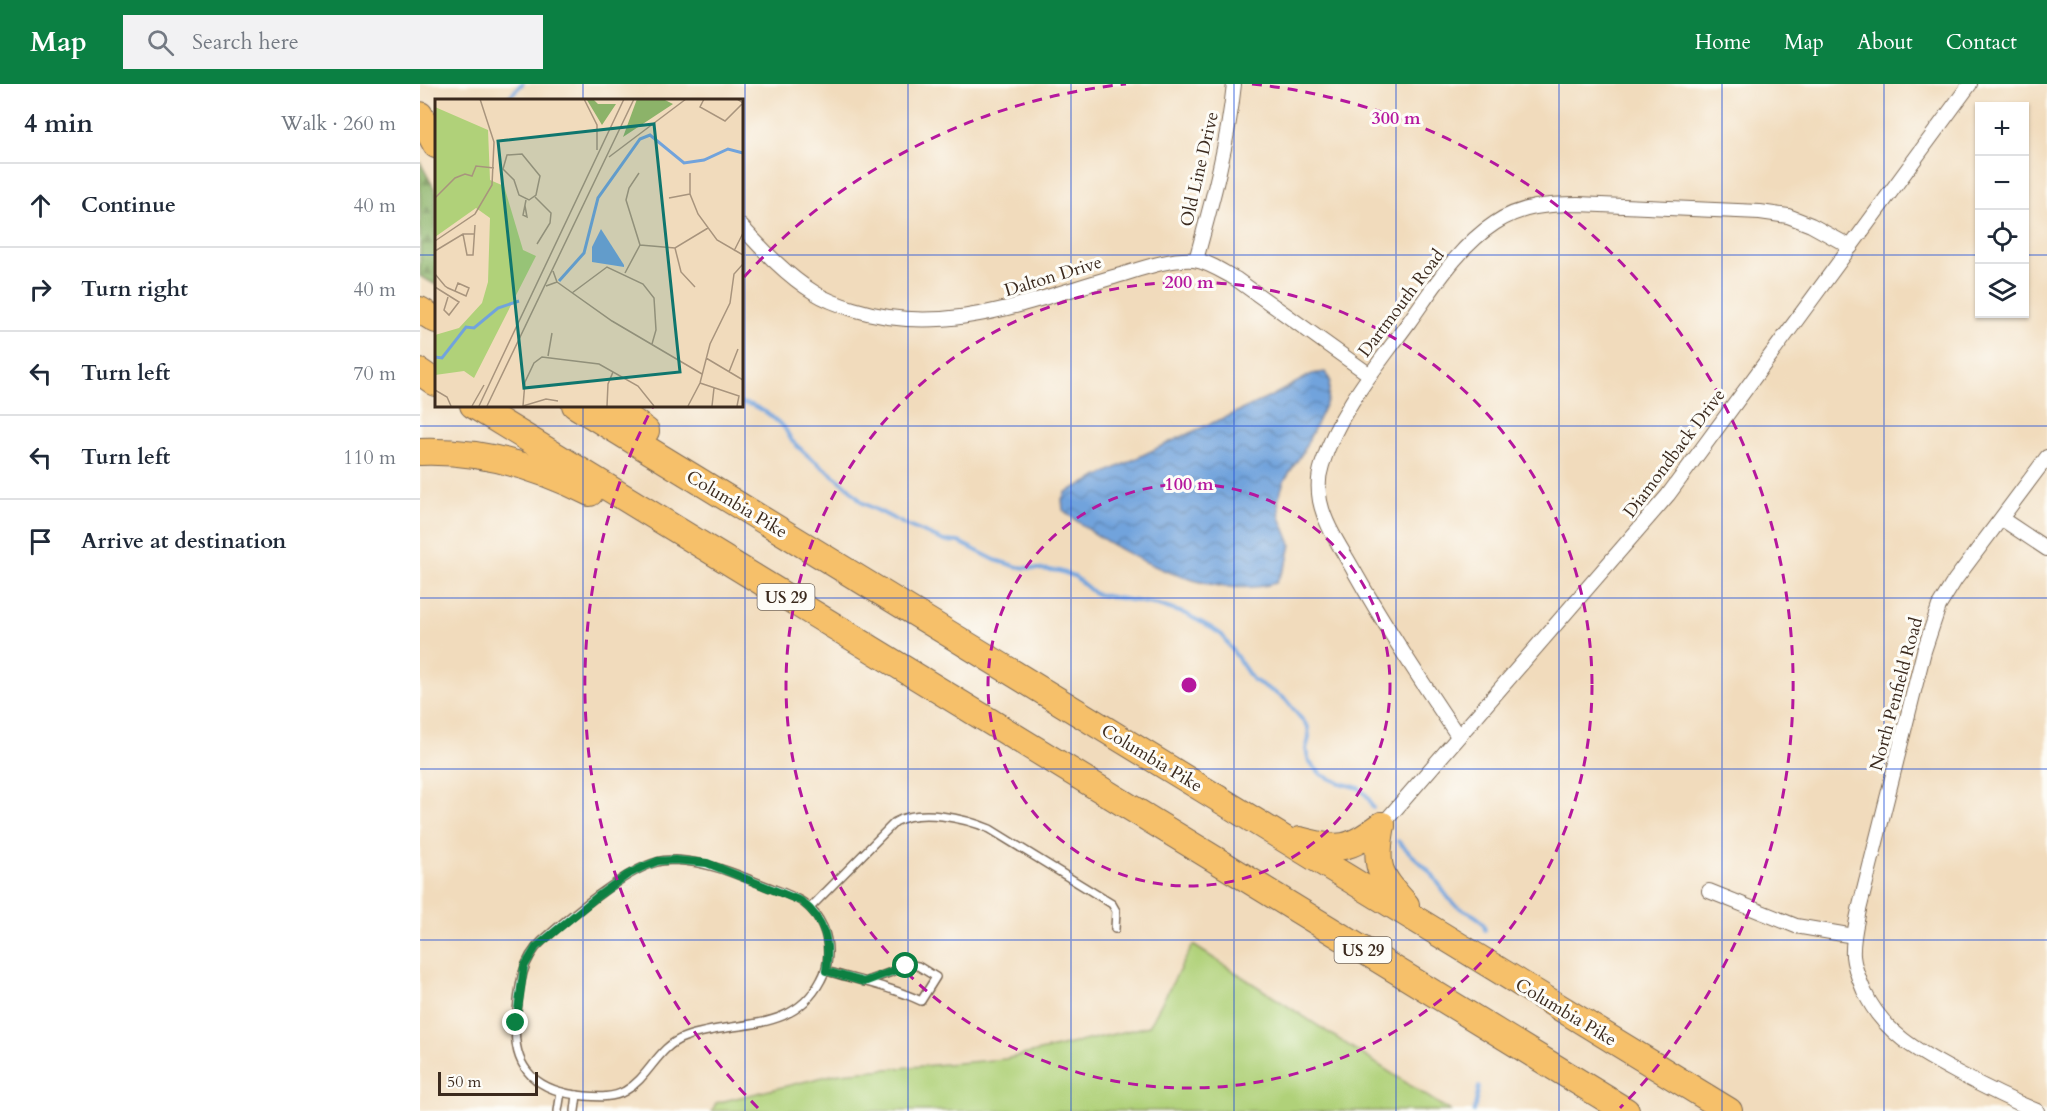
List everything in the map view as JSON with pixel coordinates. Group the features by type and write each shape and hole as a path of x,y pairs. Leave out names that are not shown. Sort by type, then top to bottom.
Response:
{"highway":[{"path":"420,115 435,143"},
{"path":"420,310 435,319"},
{"path":"420,372 435,381"},
{"name":"US 29","path":"475,406 1626,1111"},
{"name":"Columbia Pike","path":"577,406 1729,1111"},
{"path":"612,406 856,577"},
{"path":"420,452 467,453 522,464 550,474 768,586"},
{"path":"1276,834 1323,846 1344,847 1382,825"},
{"path":"1382,825 1378,848 1380,872 1385,882 1424,925"}],"street":[{"name":"Old Line Drive","path":"1196,260 1216,187 1234,84"},
{"name":"Diamondback Drive","path":"1382,825 1668,495 1970,84"},
{"name":"Dartmouth Road","path":"1458,736 1369,597 1329,527 1318,487 1321,467 1339,423 1370,375 1449,266 1466,246 1496,222 1514,212 1532,207 1578,204 1760,212 1788,216 1811,225 1851,247"},
{"name":"Dalton Drive","path":"742,227 774,262 816,294 865,313 896,319 925,320 977,316 1002,311 1143,269 1196,260"},
{"path":"1196,260 1213,266 1236,279 1370,375"},
{"name":"North Penfield Road","path":"2037,1111 2011,1101 1944,1066 1889,1029 1870,1004 1856,971 1853,956 1854,936 1924,651 1935,616 1955,580 2047,457"},
{"path":"2002,519 2047,549"},
{"path":"1709,891 1796,926 1854,936"}],"lane":[{"path":"810,908 895,822 904,817 926,815 990,828 1112,904 1116,910 1115,929"},
{"path":"658,861 707,863 791,896 810,908 820,920 826,935 828,952 826,971 807,1002 790,1014 777,1019 685,1037 675,1041 635,1083 624,1092 607,1097 550,1090 537,1082 521,1061 517,1050 516,1023 524,967 536,947 627,875 658,861"},
{"path":"826,971 908,995 921,1001 936,977 918,966 911,965 864,982"},
{"path":"558,1111 561,1092"},
{"path":"575,1111 577,1095"}],"green space":[{"path":"420,162 435,190 435,284 420,276"},
{"path":"1193,945 1450,1111 712,1111 716,1103 840,1073 1005,1059 1149,1026"}],"water":[{"path":"1325,372 1330,380 1328,399 1303,452 1284,481 1278,500 1280,517 1291,544 1287,563 1276,583 1250,587 1222,586 1163,570 1108,542 1063,510 1062,499 1066,492 1266,399 1312,374"}],"waterway":[{"path":"507,99 522,84"},
{"path":"742,403 752,405 767,413 784,427 792,441 847,486 863,503 906,525 944,541 959,542 995,560 1018,567 1059,571 1074,576 1095,594 1158,605 1186,614 1210,627 1222,635 1252,679 1285,699 1308,727 1309,738 1306,749 1309,762 1322,775 1359,788 1368,797 1373,808"},
{"path":"1398,841 1432,874 1450,900 1477,917 1485,930"},
{"path":"1474,1111 1479,1087"}],"route":[{"path":"516,1023 524,967 536,947 627,875 658,861 707,863 801,901 820,920 826,935 828,952 826,971 864,982 906,966"}]}
